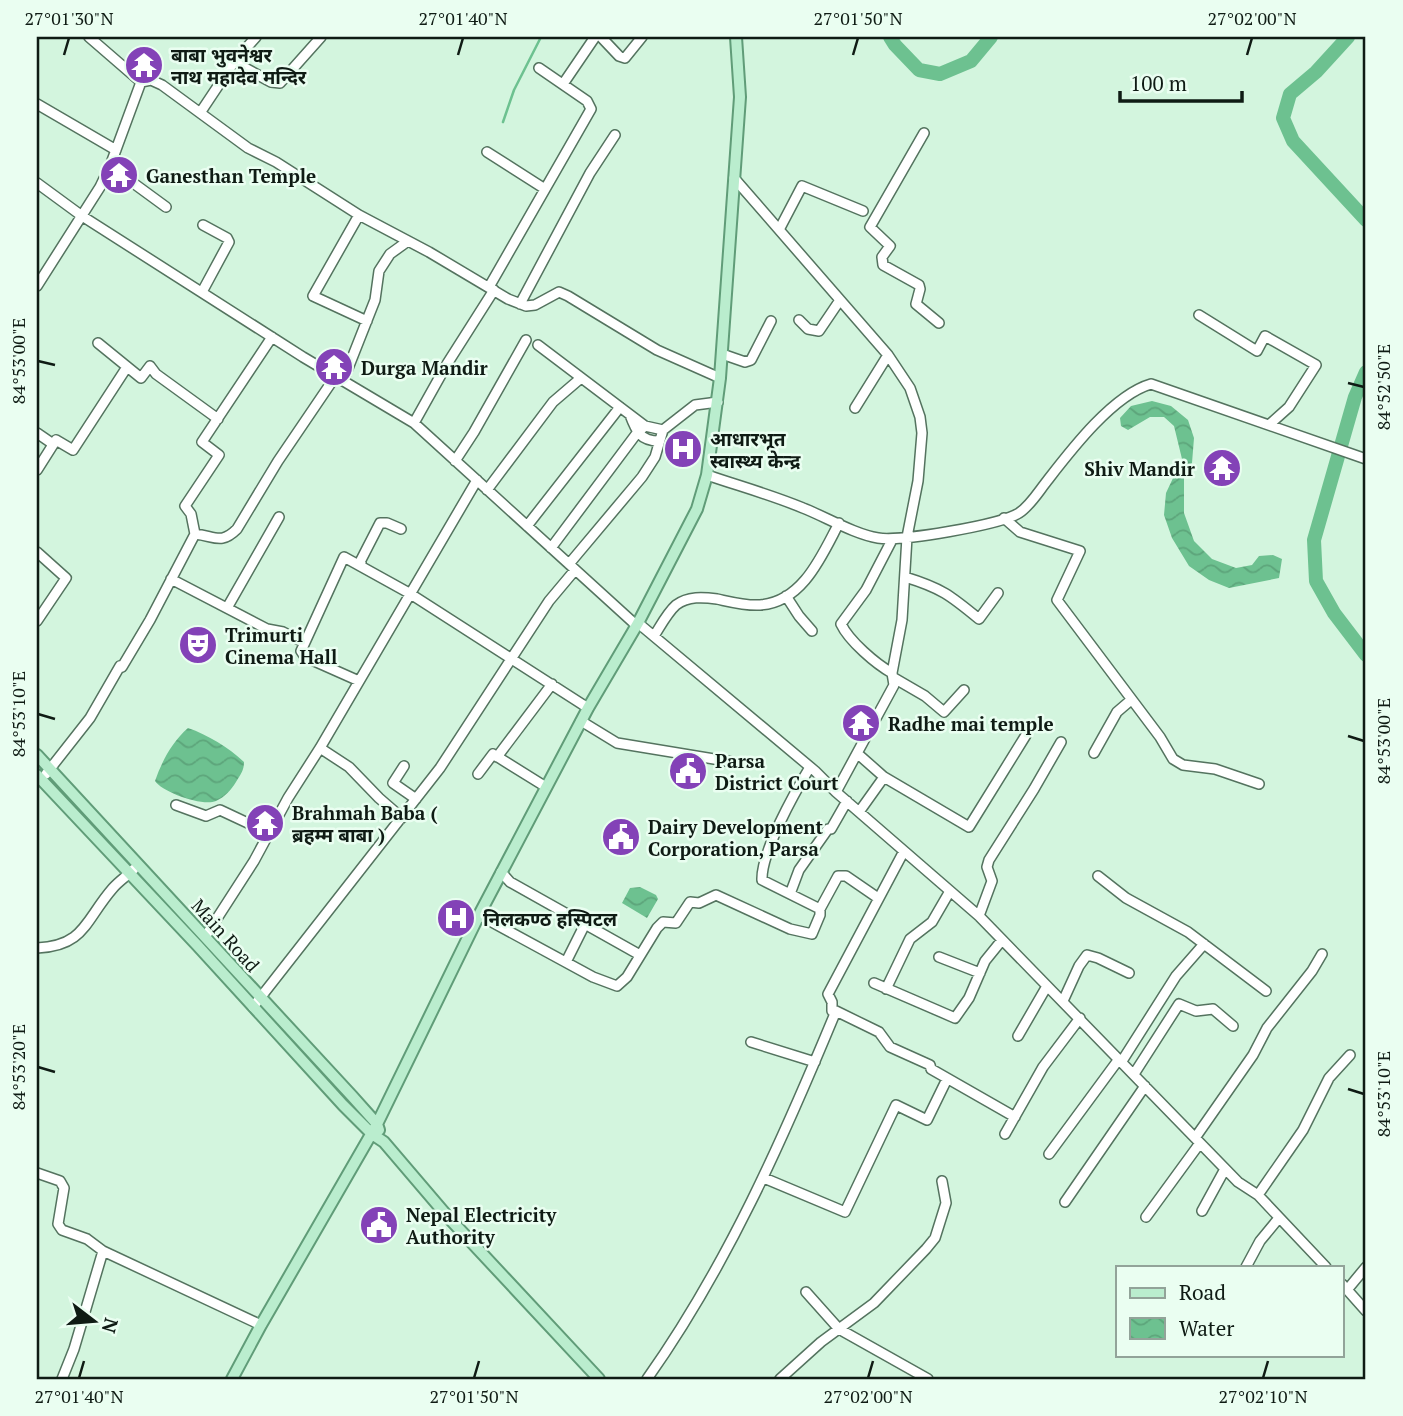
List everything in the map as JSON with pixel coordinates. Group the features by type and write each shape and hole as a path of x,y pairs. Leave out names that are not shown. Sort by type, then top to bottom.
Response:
{"main road":[{"path":"232,1379 374,1129 501,872 697,509 707,475 722,354 740,97 736,37"},
{"name":"Main Road","path":"37,755 205,936 256,1002"},
{"name":"Main Road","path":"39,778 128,874 256,1002 374,1129 448,1217 599,1379"}],"street":[{"path":"89,37 141,82"},
{"path":"200,113 234,62 256,37"},
{"path":"234,62 271,82 280,83 321,37"},
{"path":"563,84 595,37"},
{"path":"601,37 619,56 625,58 642,37"},
{"path":"414,423 492,289 545,188 591,109 587,101 539,68"},
{"path":"141,82 151,80 162,85 248,148 276,162 359,215 520,304 535,305 559,292 657,351 720,378"},
{"path":"37,286 100,187 141,82"},
{"path":"37,104 116,150"},
{"path":"924,133 870,228 890,246 882,257 883,265 919,285 916,304 939,323"},
{"path":"520,304 590,173 615,135"},
{"path":"487,152 545,188"},
{"path":"110,166 166,207"},
{"path":"734,178 888,355 911,388 920,417 922,433 918,481 908,537 894,685 836,792"},
{"path":"37,184 82,216 272,337 414,423 637,624 810,767 979,916 1225,1169 1238,1182 1258,1195 1325,1266"},
{"path":"779,228 802,186 863,211"},
{"path":"359,215 313,296 367,321"},
{"path":"202,292 229,242 227,238 203,225"},
{"path":"195,534 221,540 237,529 278,461 339,379 375,300 379,271 390,254 408,241"},
{"path":"799,320 808,329 819,331 840,300"},
{"path":"1199,315 1257,351 1265,336 1315,365 1289,407 1270,424"},
{"path":"722,354 745,362 751,360 771,321"},
{"path":"39,778 50,769 90,718 150,620 195,534 191,514 185,506 219,454 202,442 272,337"},
{"path":"455,461 526,340"},
{"path":"98,343 141,377 150,366 156,374 218,419"},
{"path":"538,345 645,426 663,430"},
{"path":"855,408 888,355"},
{"path":"37,470 56,440 73,450 127,367"},
{"path":"487,489 553,402 582,378"},
{"path":"707,475 874,537 892,540 1004,518 1018,513 1037,494 1072,449 1117,404 1136,388 1150,384 1366,459"},
{"path":"256,1002 440,768 572,567 642,477 655,457 663,430 695,405 718,402"},
{"path":"527,526 620,407"},
{"path":"630,415 637,433 649,441 659,441"},
{"path":"551,548 645,426"},
{"path":"37,433 53,444"},
{"path":"205,936 254,861 288,798 477,480"},
{"path":"227,608 279,517"},
{"path":"1004,518 1020,532 1080,551 1056,600 1160,737 1173,760 1183,765 1215,769 1259,784"},
{"path":"361,566 361,560 380,523 401,529"},
{"path":"654,636 674,606 687,600 701,596 761,605 786,596 819,564 839,523"},
{"path":"892,540 866,590 841,624 845,632 868,655 944,712 964,690"},
{"path":"37,552 66,578 37,621"},
{"path":"359,681 305,657 300,651 344,557 409,593 588,708"},
{"path":"905,577 933,585 979,619 998,593"},
{"path":"170,579 267,629 283,632 303,642"},
{"path":"786,596 812,631"},
{"path":"497,757 552,684"},
{"path":"1094,753 1116,712 1131,700"},
{"path":"581,721 617,743 732,762"},
{"path":"858,754 884,777 969,827 1026,735"},
{"path":"979,916 992,881 987,867 989,860 1061,742"},
{"path":"320,748 349,767 402,818"},
{"path":"478,774 493,754 546,787"},
{"path":"404,766 393,783 416,799"},
{"path":"810,767 796,790 770,848 761,877 762,880 820,909"},
{"path":"859,812 884,777"},
{"path":"790,894 799,870 828,829 831,829 847,802"},
{"path":"176,805 206,816 220,810 269,833"},
{"path":"904,851 828,994 832,1011 879,1032 890,1047 930,1065 931,1069 947,1079 1015,1117"},
{"path":"37,948 54,947 71,941 114,887 138,866"},
{"path":"501,872 510,882 640,955"},
{"path":"479,915 617,986 627,977 663,922 676,923 690,902 699,903 716,895 790,929 812,934 820,909 838,876 846,876 878,898"},
{"path":"1097,876 1126,898 1188,932 1266,991"},
{"path":"886,989 910,939 932,922 950,891"},
{"path":"566,962 585,924"},
{"path":"874,984 955,1018 969,998 985,961 1002,940"},
{"path":"1049,1154 1120,1060 1176,976 1204,944"},
{"path":"1146,1217 1253,1055 1267,1028 1312,971 1322,954"},
{"path":"1063,1001 1087,955 1129,973"},
{"path":"939,957 980,973"},
{"path":"1018,1036 1047,986"},
{"path":"1134,1074 1180,1004 1196,1011 1213,1009 1233,1026"},
{"path":"647,1379 716,1271 741,1217 764,1178 836,1011"},
{"path":"1005,1135 1043,1068 1080,1018"},
{"path":"751,1042 815,1062"},
{"path":"1258,1195 1303,1130 1329,1078 1350,1055"},
{"path":"764,1178 845,1212 896,1105 927,1120 947,1079"},
{"path":"1065,1202 1145,1086"},
{"path":"1202,1211 1225,1169"},
{"path":"37,1173 60,1181 64,1188 58,1224 62,1230 87,1239 103,1251 261,1325"},
{"path":"780,1379 821,1342 874,1303 935,1238 946,1203 942,1181"},
{"path":"1247,1266 1260,1241 1279,1218"},
{"path":"62,1379 74,1349 103,1251"},
{"path":"1366,1267 1344,1287 1366,1311"},
{"path":"806,1292 839,1329 928,1379"}],"water":[{"path":"1152,401 1171,406 1188,420 1194,438 1192,463 1184,473 1184,513 1194,541 1212,559 1236,568 1252,565 1259,556 1273,555 1282,559 1279,578 1229,588 1209,580 1189,566 1172,538 1164,515 1166,493 1182,459 1174,426 1164,417 1150,417 1128,430 1121,426 1120,418 1131,406"},
{"path":"188,728 218,742 244,762 243,770 234,785 216,801 202,802 183,797 166,790 155,781 168,752"},
{"path":"640,887 656,895 658,899 647,918 622,903 630,888"}],"waterway":[{"path":"503,122 514,90 541,37"},
{"path":"890,37 919,70 940,74 971,61 991,37"},
{"path":"1348,37 1316,72 1290,94 1283,118 1293,141 1366,220"},
{"path":"1366,372 1355,397 1314,540 1316,581 1334,613 1366,655"}],"place":[{"name":"बाबा भुवनेश्वर नाथ महादेव मन्दिर","path":"144,65"},
{"name":"Ganesthan Temple","path":"119,175"},
{"name":"Durga Mandir","path":"334,367"},
{"name":"आधारभूत स्वास्थ्य केन्द्र","path":"683,449"},
{"name":"Shiv Mandir","path":"1222,468"},
{"name":"Trimurti Cinema Hall","path":"198,645"},
{"name":"Radhe mai temple","path":"861,723"},
{"name":"Parsa District Court","path":"688,771"},
{"name":"Brahmah Baba ( ब्रहम्म बाबा )","path":"265,823"},
{"name":"Dairy Development Corporation, Parsa","path":"621,837"},
{"name":"निलकण्ठ हस्पिटल","path":"456,918"},
{"name":"Nepal Electricity Authority","path":"379,1225"}]}
